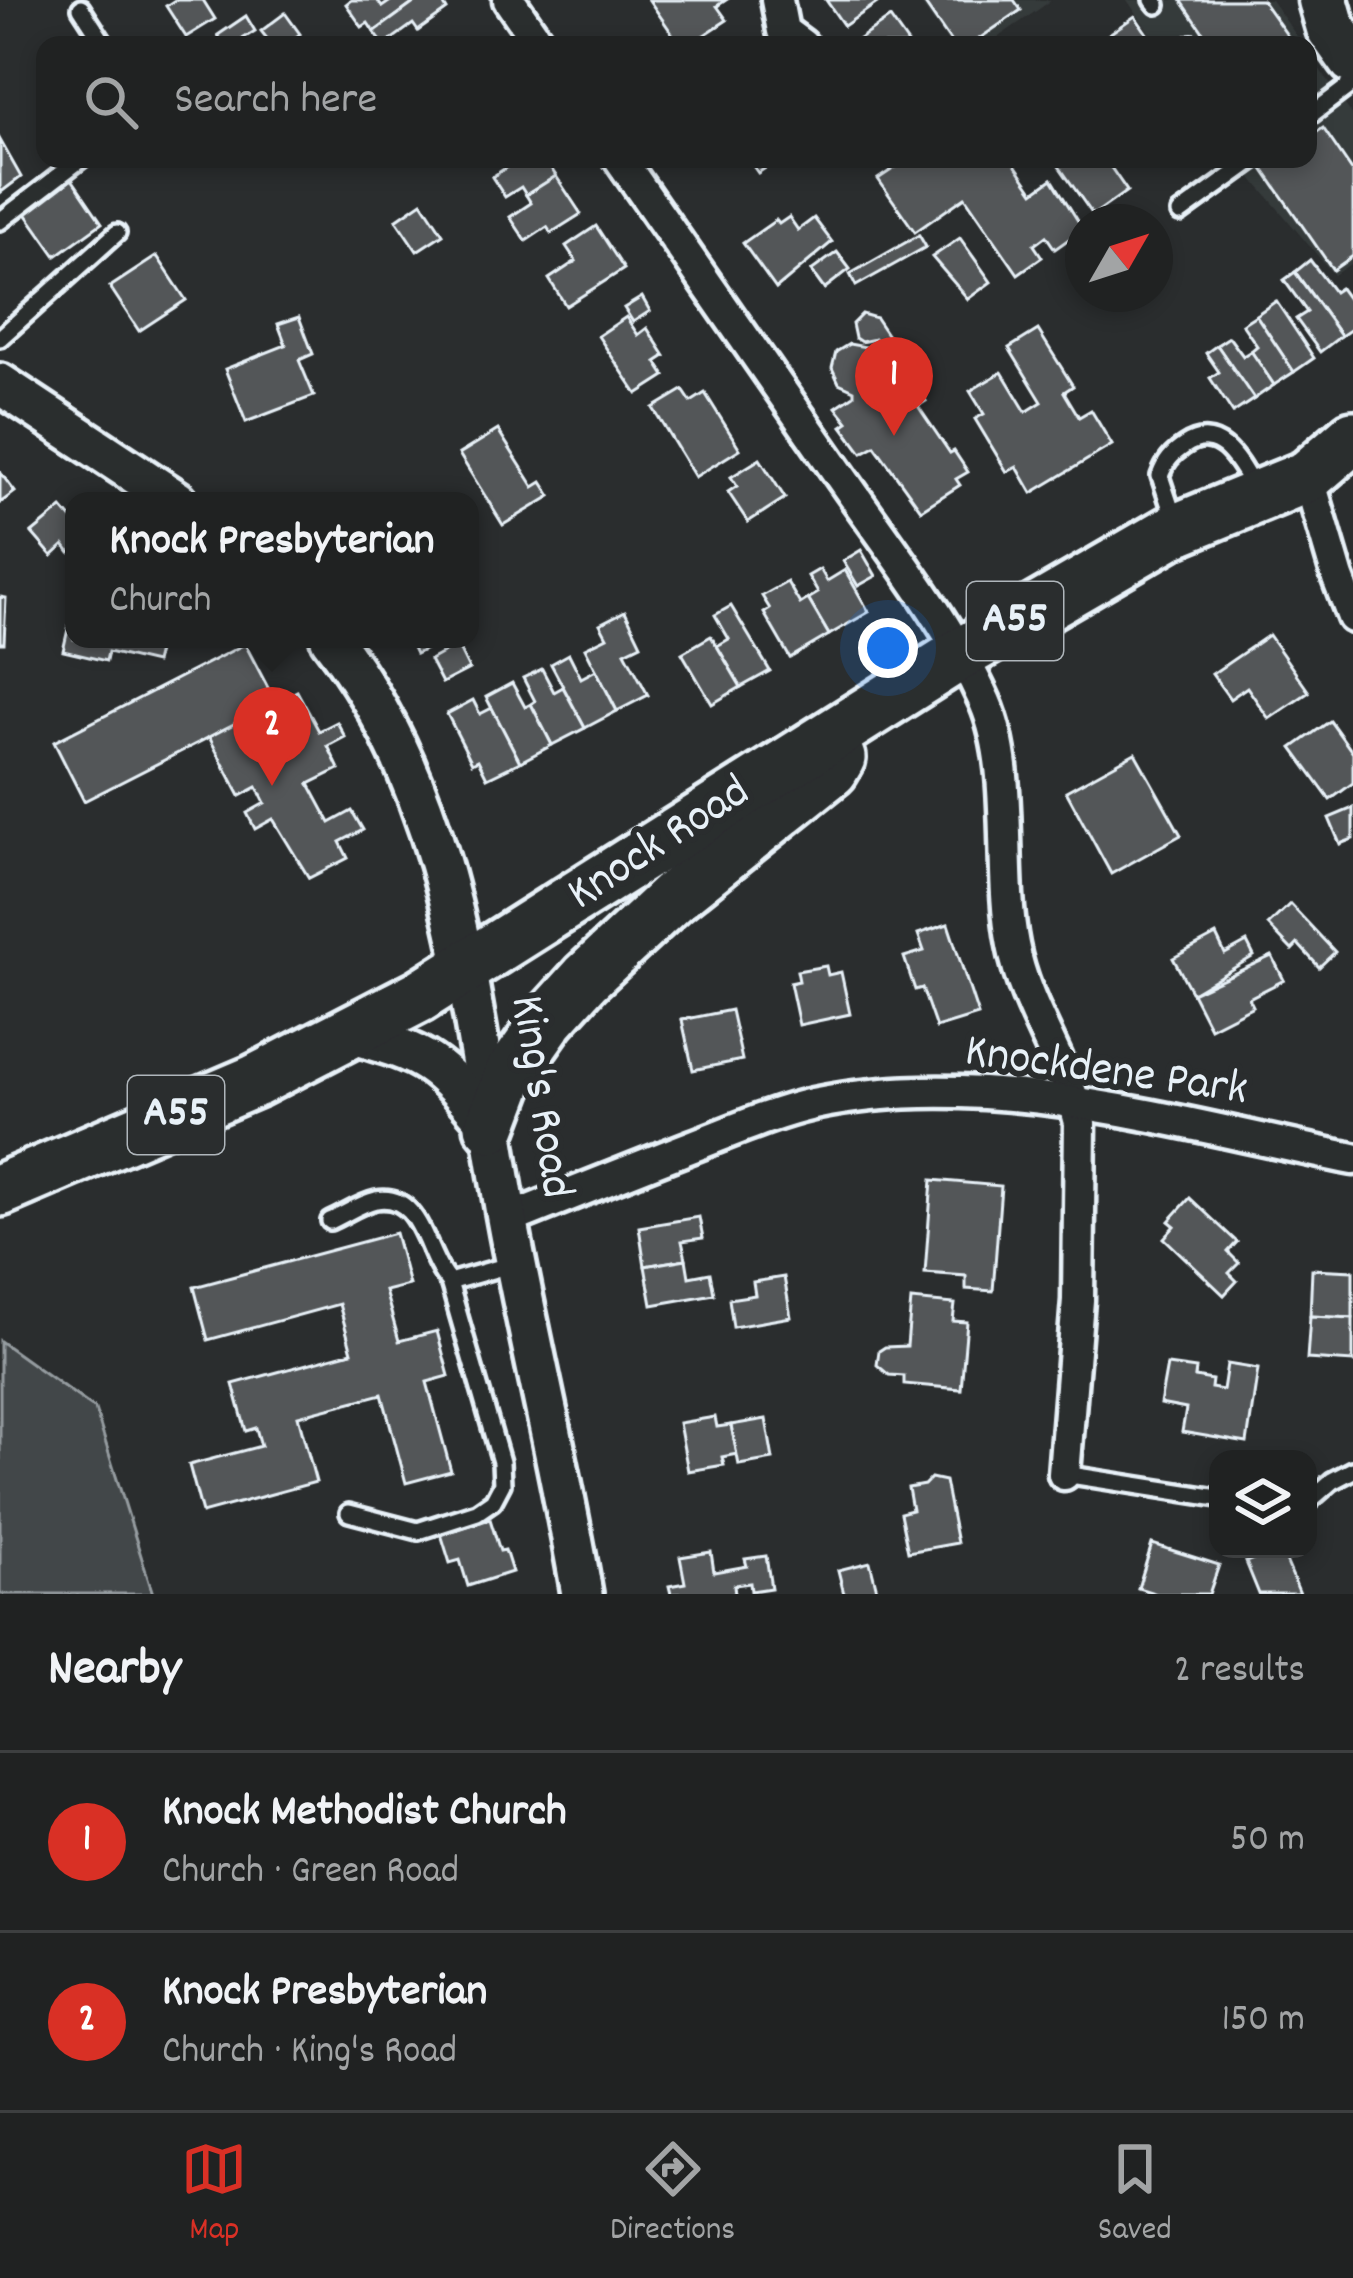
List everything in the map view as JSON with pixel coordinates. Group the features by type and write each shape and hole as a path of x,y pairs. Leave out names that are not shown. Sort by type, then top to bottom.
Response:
{"highway":[{"name":"Knock Road","path":"0,1190 256,1081 466,970 958,655 1179,529 1342,456"},
{"path":"491,1126 511,1073 549,1019 586,978 672,898 832,770 862,716"}],"main road":[{"path":"1323,0 1331,28 1353,59"}],"street":[{"path":"777,0 782,36"},
{"path":"514,2 535,36"},
{"path":"632,168 944,625 997,736 1003,872 1013,948 1034,1016 1076,1103 1080,1123 1078,1300 1064,1474"},
{"path":"0,384 163,492"},
{"path":"1342,456 1338,578 1353,616"},
{"name":"King's Road","path":"338,648 361,679 403,764 444,874 582,1594"},
{"path":"350,1033 403,1047 430,1061 491,1126"},
{"name":"Knockdene Park","path":"507,1220 742,1127 811,1104 862,1096 942,1094 1076,1103 1353,1159"}],"lane":[{"path":"80,8 99,36"},
{"path":"1317,110 1353,83"},
{"path":"0,221 69,168"},
{"path":"1180,213 1242,168"},
{"path":"0,338 117,233"},
{"path":"1179,529 1160,476 1173,454 1192,441 1215,440 1227,447 1258,496"},
{"path":"330,1221 376,1200 399,1202 412,1212 438,1270 449,1282 501,1462 502,1484 493,1501 477,1512 418,1531 349,1513"},
{"path":"449,1282 516,1263"},
{"path":"1317,1494 1353,1470"},
{"path":"1064,1474 1209,1497"}],"shaded area":[{"path":"918,0 1052,0 1000,36 944,36"},
{"path":"1127,0 1271,0 1297,36 1152,36"},
{"path":"1317,66 1353,116 1353,262 1334,275 1244,168 1317,168"},
{"path":"0,1341 95,1409 153,1594 0,1594"}],"building":[{"path":"175,0 203,0 215,19 185,36 166,6"},
{"path":"377,0 382,7 392,0 418,0 374,32 368,23 362,27 346,4"},
{"path":"418,0 441,0 447,10 418,31 413,24 396,36 374,32"},
{"path":"649,0 726,0 717,6 727,20 703,36 674,36"},
{"path":"826,0 875,0 877,3 844,26"},
{"path":"922,0 1014,0 1021,10 983,36 947,36"},
{"path":"1181,0 1262,0 1288,36 1206,36"},
{"path":"285,13 300,34 265,36 261,31"},
{"path":"246,16 255,31 247,36 218,35"},
{"path":"1135,16 1149,36 1106,36"},
{"path":"890,18 903,36 863,36"},
{"path":"1323,128 1353,172 1353,256 1333,270 1263,169 1317,168 1317,132"},
{"path":"0,140 21,177 0,193"},
{"path":"506,168 551,168 556,176 526,195 521,187 505,197 492,177"},
{"path":"894,168 1017,168 1034,192 1052,179 1068,204 1065,242 1055,249 1046,236 1034,245 1042,257 1018,274 965,197 915,232 878,179"},
{"path":"1060,168 1111,168 1127,191 1109,204 1085,204"},
{"path":"556,176 581,214 551,233 547,227 526,241 510,217 531,203 526,195"},
{"path":"72,179 102,223 56,256 25,212"},
{"path":"422,202 443,234 417,251 396,220"},
{"path":"789,217 798,230 814,218 832,242 776,289 743,243 776,220 779,224"},
{"path":"596,226 624,269 566,306 549,279 576,261 566,246"},
{"path":"919,235 926,247 856,286 850,274"},
{"path":"960,238 991,282 968,299 932,257"},
{"path":"837,252 850,269 824,289 811,271"},
{"path":"157,256 186,300 139,331 110,287"},
{"path":"1310,260 1334,292 1340,288 1353,306 1353,328 1341,336 1295,272"},
{"path":"1295,272 1341,336 1320,352 1296,319 1307,312 1284,280"},
{"path":"642,297 650,311 633,322 624,308"},
{"path":"1276,301 1314,358 1294,372 1256,315"},
{"path":"862,314 876,318 901,355 891,362 875,339 861,342 855,338 852,324"},
{"path":"1256,315 1294,372 1274,385 1251,351 1257,346 1242,324"},
{"path":"299,317 313,354 299,360 314,396 246,422 225,369 286,345 278,324"},
{"path":"626,317 638,335 647,328 665,356 656,362 665,376 637,394 598,336"},
{"path":"1038,330 1073,386 1064,392 1079,417 1091,410 1112,445 1032,493 1017,467 1007,472 975,419 984,414 970,391 1002,372 1026,412 1042,402 1009,348"},
{"path":"1229,337 1243,356 1251,351 1274,385 1254,399 1217,345"},
{"path":"849,344 866,347 877,370 886,373 901,363 926,401 918,406 968,472 956,479 960,485 921,510 875,446 862,453 842,426 848,422 836,407 854,395 854,390 839,383 832,368 836,352"},
{"path":"1217,345 1254,399 1233,413 1210,378 1219,372 1206,353"},
{"path":"683,390 691,402 705,393 740,449 695,477 653,408"},
{"path":"498,430 534,487 542,482 551,496 503,525 459,454"},
{"path":"760,459 785,498 748,522 728,492 737,486 731,477"},
{"path":"0,472 15,492 0,503"},
{"path":"62,508 65,512 65,546 52,556 32,533"},
{"path":"861,550 876,576 858,586 843,561"},
{"path":"820,569 827,581 845,570 869,612 829,635 808,599 818,593 808,576"},
{"path":"787,582 800,604 808,599 829,635 790,658 764,613 770,609 762,596"},
{"path":"0,597 6,598 4,643 0,643"},
{"path":"731,606 770,671 741,687 717,646 729,639 715,615"},
{"path":"625,611 641,644 625,652 648,695 617,711 585,648 607,637 600,624"},
{"path":"1269,635 1309,692 1269,719 1247,687 1230,699 1212,674"},
{"path":"711,636 741,687 712,704 682,653"},
{"path":"65,642 65,648 159,648 155,663 108,652 106,661 63,651"},
{"path":"237,648 247,648 276,703 84,801 54,742"},
{"path":"458,648 469,669 442,683 430,660"},
{"path":"569,654 581,678 596,670 617,711 585,728 551,664"},
{"path":"542,669 554,692 563,687 585,728 552,745 523,678"},
{"path":"512,683 525,707 531,704 552,745 520,762 486,697"},
{"path":"297,691 319,731 337,722 345,737 328,746 339,769 309,784 330,823 352,811 363,830 340,842 348,858 309,878 273,819 255,829 247,813 265,803 257,787 240,796 209,737"},
{"path":"473,700 480,714 492,708 520,762 487,778 478,760 472,763 447,714"},
{"path":"1330,721 1353,753 1353,783 1330,800 1292,748"},
{"path":"1135,753 1181,835 1111,874 1066,791"},
{"path":"1353,808 1353,839 1340,844 1329,818"},
{"path":"1290,904 1335,952 1319,967 1298,944 1292,950 1268,925"},
{"path":"948,924 978,1015 936,1028 922,988 915,990 904,957 924,951 918,934"},
{"path":"1216,935 1225,954 1247,942 1254,956 1192,993 1173,958"},
{"path":"1272,956 1284,980 1249,998 1253,1006 1210,1028 1192,993"},
{"path":"826,966 828,975 841,972 850,1014 799,1025 790,983 799,981 797,971"},
{"path":"731,1010 742,1060 693,1070 682,1020"},
{"path":"932,1180 1001,1186 993,1291 966,1289 966,1276 925,1273"},
{"path":"1190,1198 1237,1242 1228,1252 1239,1263 1229,1273 1237,1281 1224,1295 1164,1238 1175,1226 1169,1221"},
{"path":"699,1217 703,1238 682,1241 686,1259 645,1266 639,1227"},
{"path":"395,1233 409,1285 385,1291 399,1341 437,1331 449,1376 427,1382 451,1471 406,1483 382,1394 298,1416 316,1482 202,1513 189,1465 261,1446 256,1428 246,1431 233,1384 352,1352 339,1304 208,1340 194,1287"},
{"path":"686,1259 689,1277 710,1273 714,1294 652,1305 645,1266"},
{"path":"1312,1269 1353,1271 1353,1318 1310,1316"},
{"path":"784,1277 791,1317 733,1327 729,1299 755,1295 753,1282"},
{"path":"911,1300 955,1304 953,1321 967,1322 961,1389 904,1384 904,1376 889,1375 877,1365 879,1351 885,1347 907,1346"},
{"path":"1310,1316 1353,1318 1353,1362 1307,1359"},
{"path":"1227,1364 1258,1369 1247,1443 1182,1432 1186,1409 1160,1404 1167,1365 1196,1369 1195,1377 1212,1380 1211,1388 1223,1390"},
{"path":"715,1417 717,1427 731,1425 737,1454 722,1457 724,1465 688,1471 679,1423"},
{"path":"766,1419 773,1459 739,1465 731,1425"},
{"path":"931,1478 945,1481 957,1543 908,1552 900,1513 912,1510 908,1488 924,1485"},
{"path":"490,1519 512,1572 468,1586 460,1560 450,1563 441,1534"},
{"path":"1152,1544 1219,1565 1209,1594 1157,1594 1138,1588"},
{"path":"711,1552 714,1572 747,1566 745,1559 766,1556 771,1588 751,1591 750,1583 734,1585 735,1594 671,1594 669,1586 685,1583 680,1557"},
{"path":"1285,1558 1300,1594 1259,1594 1246,1562"},
{"path":"870,1562 878,1594 844,1594 838,1570"}],"place":[{"name":"Knock Methodist Church","path":"894,436"},
{"name":"Knock Presbyterian","path":"272,786"}]}
